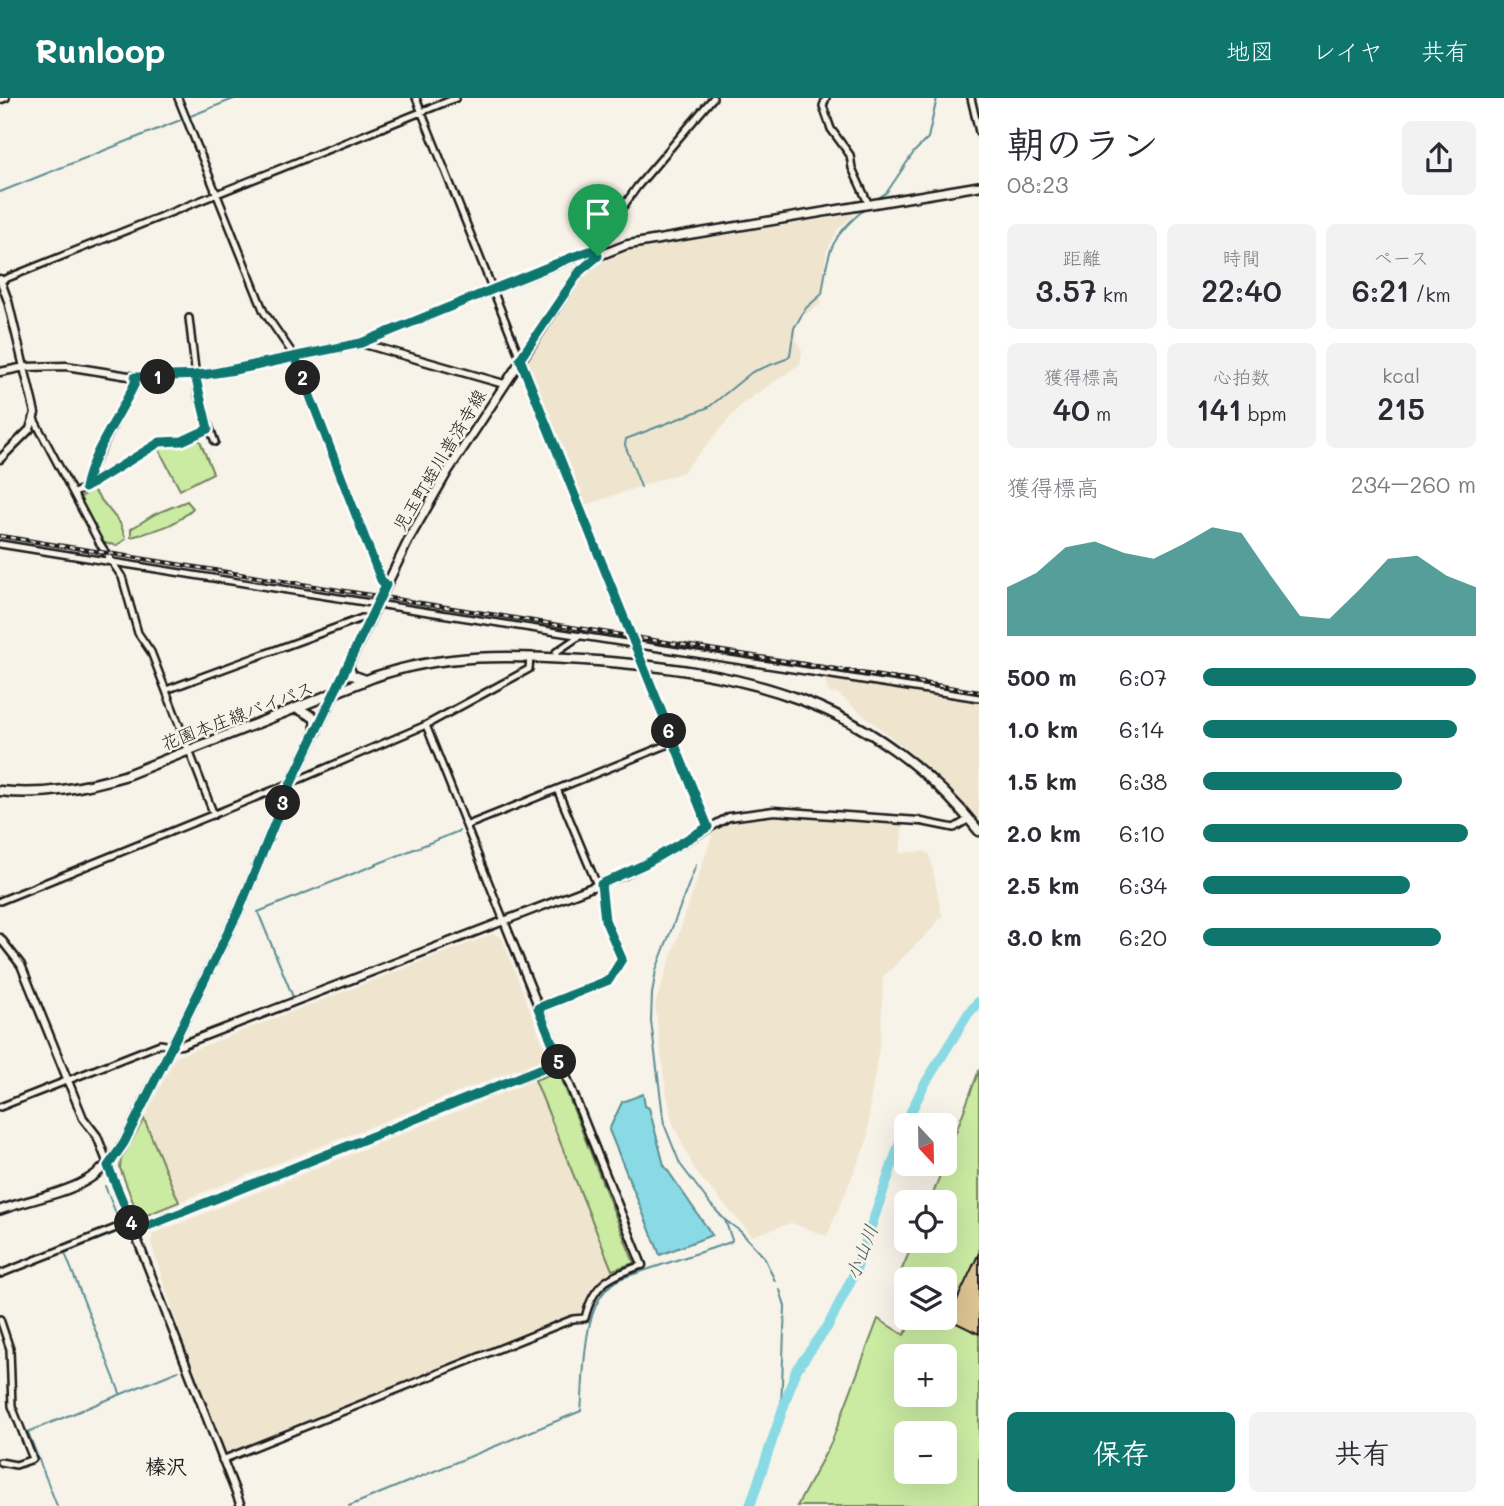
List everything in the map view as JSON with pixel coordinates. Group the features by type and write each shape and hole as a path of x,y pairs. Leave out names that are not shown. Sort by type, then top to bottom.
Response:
{"main road":[{"name":"児玉町蛭川普済寺線","path":"0,1210 75,1188 91,1180 108,1166 124,1143 240,908 291,783 423,513 520,359 580,271 596,253 626,245 979,186"},
{"name":"花園本庄線バイパス","path":"0,791 43,794 87,787 124,776 367,680 426,662 460,657 556,658 705,673 751,682 801,698 855,724 902,755 941,788 979,831"},
{"path":"348,666 352,675 367,680"},
{"path":"297,708 315,718 316,732"}],"street":[{"path":"0,100 6,98"},
{"path":"178,98 264,312 295,357 381,580 386,585"},
{"path":"416,98 708,827"},
{"path":"214,815 151,652 138,633 122,577 100,544 34,419 34,405 25,367 0,280 456,98"},
{"path":"0,372 25,367 66,366 135,377 195,375 295,357 361,343 493,289 596,253 636,187 713,98"},
{"path":"826,98 823,106 831,129 850,155 852,168 869,205"},
{"path":"971,98 979,132"},
{"path":"189,318 195,375 208,429 215,442"},
{"path":"361,343 504,384"},
{"path":"85,488 87,477 135,383 135,377"},
{"path":"0,459 21,439 34,419"},
{"path":"75,493 160,442 182,441 208,429"},
{"path":"0,544 404,610 634,643 979,698"},
{"path":"166,690 362,618 369,620"},
{"path":"556,658 556,652 581,635"},
{"path":"0,901 214,815 426,725 529,669 530,657"},
{"path":"222,1460 573,1319 584,1318 591,1298 601,1284 612,1276 642,1265 426,725"},
{"path":"468,825 674,741"},
{"path":"538,1008 609,980 622,959 605,920 599,885 557,789"},
{"path":"0,1107 160,1044 181,1045 599,885 645,864 729,817 774,811 919,821 954,828 969,819"},
{"path":"1,942 21,965 83,1118 97,1136 241,1506"},
{"path":"135,1231 560,1061"},
{"path":"0,1274 131,1222"},
{"path":"0,1320 10,1349 12,1406 33,1459 16,1465 0,1462"}],"shaded area":[{"path":"855,214 838,229 826,253 821,304 795,321 796,337 802,351 800,364 742,404 683,472 583,506 526,363 584,277 594,267 613,256 640,249"},
{"path":"823,676 979,702 979,821 930,769 837,693 830,694"},
{"path":"761,816 903,824 900,853 925,851 930,855 942,916 883,977 881,1036 870,1102 868,1139 827,1236 791,1223 752,1236 695,1171 672,1121 664,1078 655,1004 714,830 727,823"},
{"path":"493,934 502,938 545,1049 540,1060 179,1202 144,1119 175,1057"},
{"path":"535,1080 612,1270 592,1286 580,1314 229,1454 225,1453 191,1367 151,1243 153,1234"}],"green space":[{"path":"198,436 213,473 180,490 158,448 181,444"},
{"path":"93,490 120,523 126,539 117,545 103,543 79,498"},
{"path":"187,501 193,508 179,520 131,537 131,529 155,514"},
{"path":"979,1070 979,1506 797,1506 831,1443 878,1319 904,1335 907,1330 957,1330 957,1267 903,1267 909,1253 957,1253 957,1190 934,1190 940,1176 957,1176 957,1129"},
{"path":"551,1074 561,1078 634,1263 612,1270 535,1080"},
{"path":"144,1119 179,1202 147,1215 136,1210 120,1168 121,1159"}],"water":[{"path":"643,1094 664,1165 712,1235 660,1255 609,1130 622,1102"}],"building":[{"path":"979,1253 979,1334 957,1323 957,1300"}],"waterway":[{"path":"188,117 236,98"},
{"path":"877,199 887,192 914,152 928,138 937,98"},
{"path":"0,192 183,119"},
{"path":"641,487 625,445 626,439 709,407 752,372 786,359 790,355 794,328 806,308 822,294 833,244 845,227 867,207"},
{"path":"293,997 258,912 459,831"},
{"path":"696,865 656,970 652,994 651,1021 664,1124 680,1164 711,1205 764,1257 775,1281"},
{"name":"小山川","path":"750,1506 796,1370 828,1326 856,1270 909,1116 923,1087 968,1014 979,1001"},
{"path":"105,1186 119,1221"},
{"path":"349,1506 581,1411 587,1336 598,1300 608,1287 622,1278 731,1242 725,1220"},
{"path":"120,1393 65,1253 122,1230"},
{"path":"780,1290 785,1306 781,1409"},
{"path":"57,1506 28,1432 178,1371"}],"railway":[{"path":"0,536 979,692"}],"district":[{"name":"榛沢","path":"166,1465"}],"route":[{"path":"598,256 580,271 520,359 708,827 645,864 601,884 605,920 622,959 609,980 538,1008 560,1061 135,1231 108,1166 124,1143 209,973 240,908 291,783 386,585 381,580 295,357 204,375 195,375 208,429 182,441 160,442 85,488 87,477 118,419 135,383 135,377 166,377 195,375 204,375 361,343 575,256 593,250 598,256"}]}
